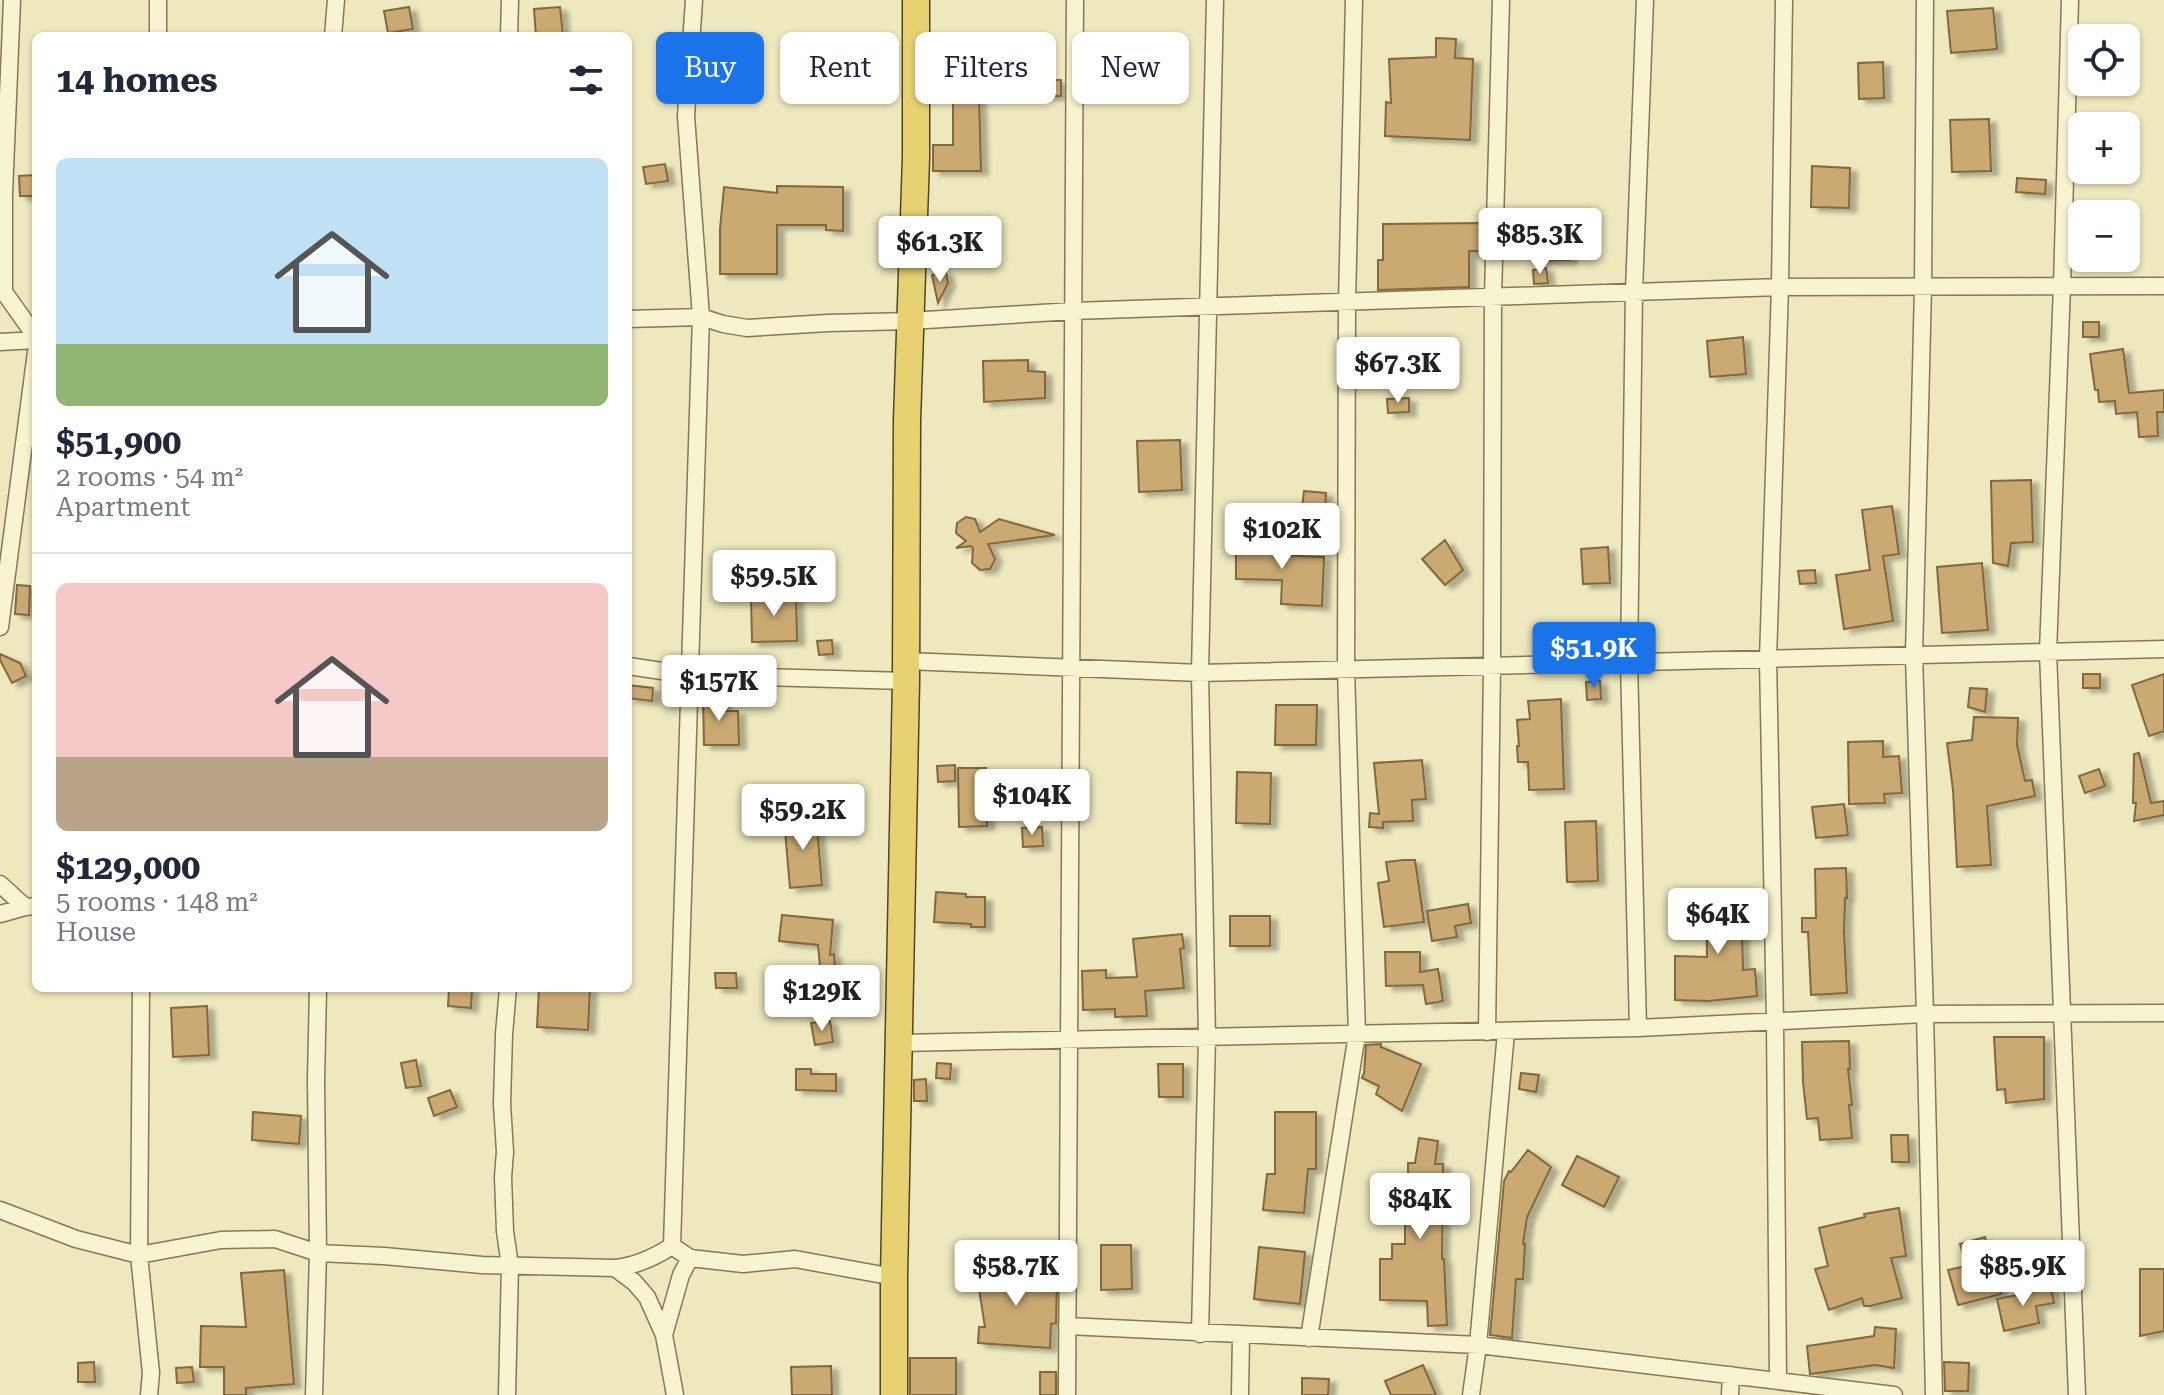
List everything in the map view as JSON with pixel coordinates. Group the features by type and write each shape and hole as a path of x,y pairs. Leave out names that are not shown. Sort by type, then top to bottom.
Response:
{"highway":[{"path":"894,1395 907,420 916,158 916,0"}],"street":[{"path":"12,0 4,194 4,292 32,332"},
{"path":"158,0 158,32"},
{"path":"333,32 336,0"},
{"path":"509,32 510,0"},
{"path":"672,1246 701,317 686,116 694,0"},
{"path":"1067,1395 1075,0"},
{"path":"1200,1334 1207,1038 1200,673 1215,0"},
{"path":"1309,1338 1357,1034 1346,670 1347,302 1354,0"},
{"path":"1487,1032 1493,296 1501,0"},
{"path":"1638,1028 1629,662 1634,291 1645,0"},
{"path":"1778,1381 1768,659 1780,287 1784,0"},
{"path":"1925,0 1923,287 1914,655 1934,1395"},
{"path":"2070,0 2048,652 2077,1395"},
{"path":"632,319 701,317 747,328 1073,311 1634,291 1780,287 2164,286"},
{"path":"0,342 32,338"},
{"path":"0,627 32,383"},
{"path":"632,667 689,675 1070,668 1200,673 2164,649"},
{"path":"0,884 30,906"},
{"path":"0,914 30,906"},
{"path":"141,992 139,1255 151,1373 149,1395"},
{"path":"314,1395 318,1253 318,992"},
{"path":"507,1395 510,1266 505,1231 502,1104 508,992"},
{"path":"900,1043 1506,1032 1925,1014 2164,1013"},
{"path":"1471,1395 1506,1032"},
{"path":"0,1210 76,1239 139,1255 221,1240 275,1239 318,1253 510,1266 615,1268 629,1267 672,1246"},
{"path":"672,1246 690,1258 743,1264 795,1259 894,1277"},
{"path":"664,1335 681,1275 690,1258"},
{"path":"615,1268 647,1297 664,1335 675,1395"},
{"path":"1067,1326 1478,1345 1894,1395"},
{"path":"1240,1395 1241,1336"},
{"path":"1730,1395 1731,1375"}],"building":[{"path":"409,7 413,29 388,32 384,11"},
{"path":"560,7 563,32 536,32 534,9"},
{"path":"1993,8 1997,49 1951,53 1947,11"},
{"path":"1436,38 1456,39 1455,58 1473,59 1470,140 1385,136 1386,102 1391,103 1389,59 1436,57"},
{"path":"1883,62 1884,98 1859,99 1858,63"},
{"path":"1056,80 1061,80 1061,96 1056,96"},
{"path":"953,104 979,104 981,171 933,171 933,145 953,145"},
{"path":"1989,119 1991,171 1952,172 1950,120"},
{"path":"665,164 668,181 646,184 643,167"},
{"path":"1812,166 1850,168 1849,208 1811,207"},
{"path":"32,175 32,196 20,196 19,176"},
{"path":"2017,178 2046,180 2045,194 2016,192"},
{"path":"777,186 843,187 843,231 826,230 826,225 777,225 777,274 720,274 724,187 777,193"},
{"path":"1484,223 1483,251 1469,251 1469,287 1378,290 1378,260 1383,260 1383,224"},
{"path":"1569,227 1570,260 1534,261 1532,228"},
{"path":"1546,268 1548,283 1534,284 1533,270"},
{"path":"946,272 948,283 938,303 932,275"},
{"path":"2083,322 2099,322 2099,337 2083,337"},
{"path":"1743,337 1746,374 1710,377 1707,341"},
{"path":"2123,349 2129,393 2164,390 2164,412 2157,412 2158,436 2139,437 2137,412 2116,414 2115,401 2099,402 2090,354"},
{"path":"1028,360 1028,371 1045,372 1045,398 984,402 983,361"},
{"path":"1409,398 1409,412 1388,413 1387,399"},
{"path":"1180,440 1182,490 1139,492 1137,441"},
{"path":"2031,480 2033,542 2011,543 2008,566 1993,563 1991,481"},
{"path":"1304,491 1326,493 1325,510 1302,508"},
{"path":"1892,506 1899,554 1883,556 1893,621 1844,629 1836,575 1870,570 1862,510"},
{"path":"966,517 975,519 980,532 999,519 1055,535 988,544 995,559 990,569 980,570 972,563 971,546 956,548 966,541 956,533 957,523"},
{"path":"1236,539 1275,539 1275,555 1324,557 1322,606 1281,604 1282,580 1236,579"},
{"path":"1445,540 1463,570 1445,585 1422,559"},
{"path":"1608,547 1610,583 1583,584 1581,549"},
{"path":"1982,563 1988,630 1942,633 1937,567"},
{"path":"1815,570 1816,583 1800,584 1798,571"},
{"path":"17,585 30,586 29,615 15,614"},
{"path":"796,595 797,641 752,642 751,596"},
{"path":"832,640 833,654 819,655 817,641"},
{"path":"0,654 20,663 26,676 12,683"},
{"path":"2083,674 2100,674 2100,688 2083,688"},
{"path":"2164,674 2164,731 2149,736 2132,685"},
{"path":"1600,681 1601,699 1587,700 1586,682"},
{"path":"632,685 653,688 652,701 632,698"},
{"path":"1970,688 1987,689 1985,712 1968,707"},
{"path":"703,696 723,696 723,711 738,711 739,745 704,745"},
{"path":"1561,699 1564,789 1529,790 1528,762 1518,762 1517,720 1530,719 1528,701"},
{"path":"1276,705 1317,705 1316,745 1275,745"},
{"path":"1974,717 2018,718 2017,745 2025,781 2032,780 2035,796 1987,806 1991,865 1957,867 1947,743 1972,740"},
{"path":"1883,741 1883,757 1899,756 1902,793 1884,794 1885,803 1849,804 1848,742"},
{"path":"2139,753 2151,803 2164,801 2164,815 2134,821 2134,754"},
{"path":"1422,760 1426,799 1412,800 1413,821 1383,822 1383,828 1369,827 1370,813 1379,814 1374,763"},
{"path":"955,765 955,781 938,782 937,766"},
{"path":"958,768 986,768 987,826 959,827"},
{"path":"2099,769 2105,786 2085,793 2079,776"},
{"path":"1237,772 1271,773 1270,824 1236,823"},
{"path":"1844,804 1848,835 1816,838 1812,807"},
{"path":"816,817 822,885 790,888 784,819"},
{"path":"1596,821 1598,881 1567,882 1565,822"},
{"path":"1042,827 1043,846 1023,847 1022,828"},
{"path":"1415,860 1424,922 1384,927 1378,883 1389,881 1386,862"},
{"path":"1846,868 1844,932 1847,993 1811,995 1808,932 1802,932 1802,918 1816,918 1815,869"},
{"path":"1741,891 1743,970 1755,969 1757,996 1709,1001 1675,1000 1675,956 1707,957 1706,892"},
{"path":"936,892 985,897 985,927 934,922"},
{"path":"1468,904 1471,923 1455,926 1457,937 1432,941 1427,911"},
{"path":"782,915 833,920 830,955 834,954 835,970 830,1008 824,1008 823,993 810,992 812,976 821,977 818,945 779,941"},
{"path":"1230,916 1270,916 1270,946 1230,946"},
{"path":"1182,934 1184,948 1180,949 1184,988 1145,991 1147,1016 1115,1017 1115,1009 1083,1010 1082,971 1106,970 1106,978 1137,977 1133,939"},
{"path":"1385,952 1420,952 1420,972 1438,969 1443,1001 1426,1004 1423,985 1386,986"},
{"path":"715,973 736,973 737,988 716,988"},
{"path":"449,992 472,992 471,1008 448,1006"},
{"path":"539,992 590,992 588,1030 537,1027"},
{"path":"207,1006 209,1055 173,1057 171,1008"},
{"path":"830,1021 833,1042 815,1045 811,1023"},
{"path":"1994,1037 2044,1037 2044,1099 2006,1103 2005,1089 1997,1090"},
{"path":"1849,1041 1852,1138 1820,1140 1818,1118 1807,1119 1802,1042"},
{"path":"1381,1044 1381,1047 1421,1064 1402,1111 1376,1094 1379,1086 1362,1078 1366,1045"},
{"path":"416,1060 421,1086 406,1088 401,1063"},
{"path":"937,1063 951,1064 950,1079 936,1078"},
{"path":"1158,1064 1183,1064 1183,1097 1159,1097"},
{"path":"796,1069 811,1069 811,1074 836,1074 836,1091 796,1090"},
{"path":"1521,1073 1539,1075 1536,1092 1519,1089"},
{"path":"926,1079 927,1101 914,1101 914,1080"},
{"path":"450,1090 457,1107 434,1116 428,1098"},
{"path":"253,1112 301,1116 299,1144 252,1140"},
{"path":"1275,1112 1316,1112 1316,1169 1308,1169 1304,1213 1263,1210 1267,1174 1275,1174"},
{"path":"1891,1135 1908,1135 1909,1162 1892,1162"},
{"path":"1419,1138 1438,1141 1435,1164 1443,1164 1442,1259 1447,1325 1428,1326 1427,1301 1380,1300 1380,1259 1392,1259 1392,1244 1405,1244 1408,1163 1415,1163"},
{"path":"1528,1150 1551,1167 1527,1217 1523,1279 1516,1279 1512,1338 1490,1335 1504,1181"},
{"path":"1577,1156 1619,1177 1604,1207 1562,1185"},
{"path":"1899,1208 1906,1256 1891,1258 1902,1298 1864,1306 1862,1298 1829,1310 1815,1269 1828,1266 1819,1228 1865,1217 1864,1214"},
{"path":"1985,1237 2001,1294 1958,1305 1948,1270 1966,1266 1960,1244"},
{"path":"1101,1245 1131,1245 1132,1289 1101,1290"},
{"path":"1259,1247 1305,1252 1300,1304 1254,1299"},
{"path":"1019,1263 1021,1280 1057,1276 1056,1323 1051,1324 1050,1348 978,1343 979,1327 985,1327 976,1270"},
{"path":"2140,1269 2164,1269 2164,1331 2140,1336"},
{"path":"284,1270 294,1384 246,1388 246,1395 224,1395 224,1367 200,1367 201,1326 246,1327 241,1273"},
{"path":"2051,1288 2054,1303 2036,1306 2039,1323 2004,1331 1997,1299"},
{"path":"1875,1327 1896,1329 1894,1368 1875,1365 1810,1374 1807,1346 1874,1336"},
{"path":"910,1358 956,1358 956,1395 910,1395"},
{"path":"94,1362 95,1382 78,1382 78,1363"},
{"path":"1944,1362 1969,1363 1968,1391 1945,1391"},
{"path":"1423,1365 1436,1395 1391,1395 1385,1381"},
{"path":"831,1366 832,1395 792,1395 791,1367"},
{"path":"192,1367 194,1382 177,1383 176,1368"},
{"path":"1040,1372 1056,1372 1056,1395 1040,1395"},
{"path":"1302,1378 1329,1379 1328,1395 1302,1395"}]}
